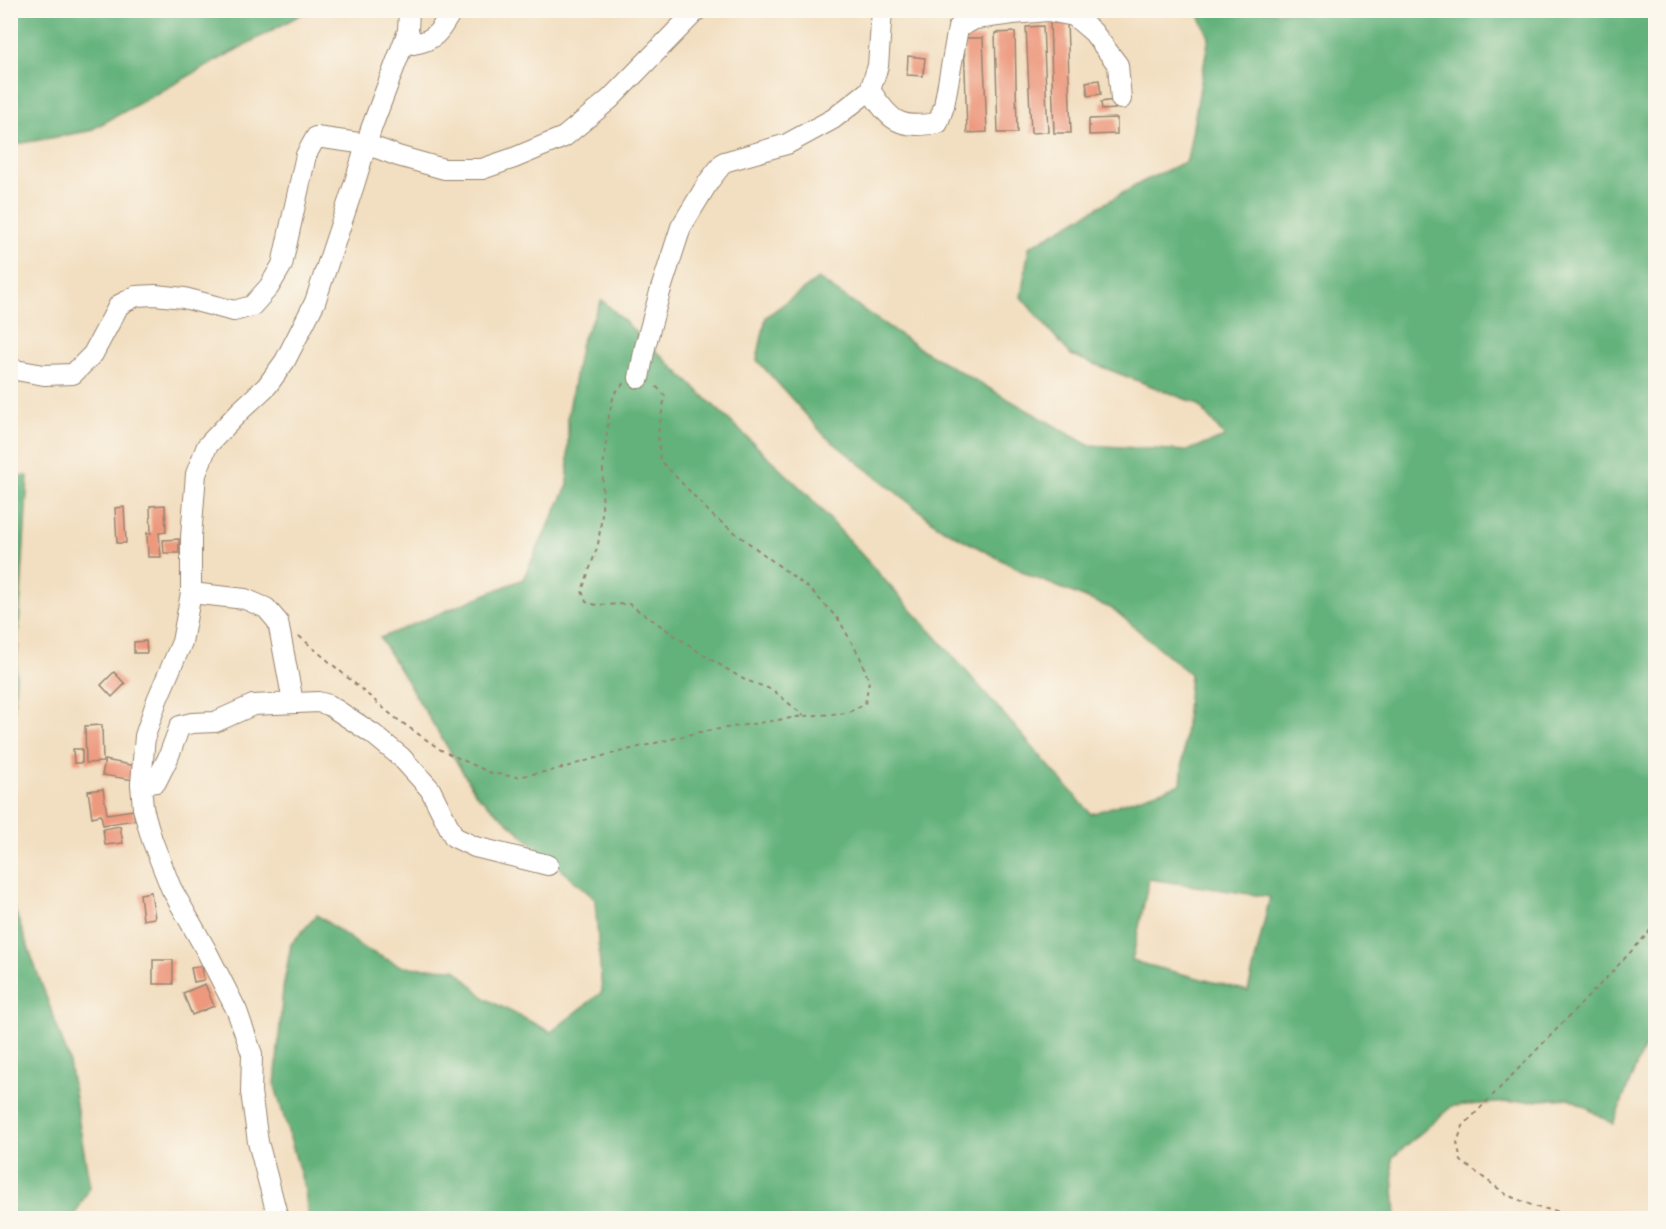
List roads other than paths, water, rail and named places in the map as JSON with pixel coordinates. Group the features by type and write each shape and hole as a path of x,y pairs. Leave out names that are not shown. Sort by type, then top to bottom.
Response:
{"street":[{"path":"278,1218 258,1142 251,1092 252,1054 237,1011 171,888 152,840 143,808 141,784 145,736 157,700 182,642 191,593 191,537 196,474 199,465 207,446 267,386 290,351 315,302 366,144 408,31 409,10"},
{"path":"408,31 413,44 424,42 439,33 450,10"},
{"path":"10,369 44,375 73,374 93,354 119,305 136,296 184,298 234,311 252,306 269,287 282,265 306,155 316,137 366,144 444,169 482,169 564,138 610,99 698,10"},
{"path":"639,378 660,292 681,227 709,181 724,162 787,144 833,119 870,90 878,66 882,10"},
{"path":"870,90 884,112 900,123 917,126 938,123 944,106 958,28 975,18 1048,11 1074,16 1094,32 1119,65 1121,99"},
{"path":"191,593 245,599 266,608 278,622 293,702"},
{"path":"141,784 156,782 180,726 215,722 253,705 318,702 329,705 373,734 401,757 430,789 454,837 475,847 548,865"}]}
